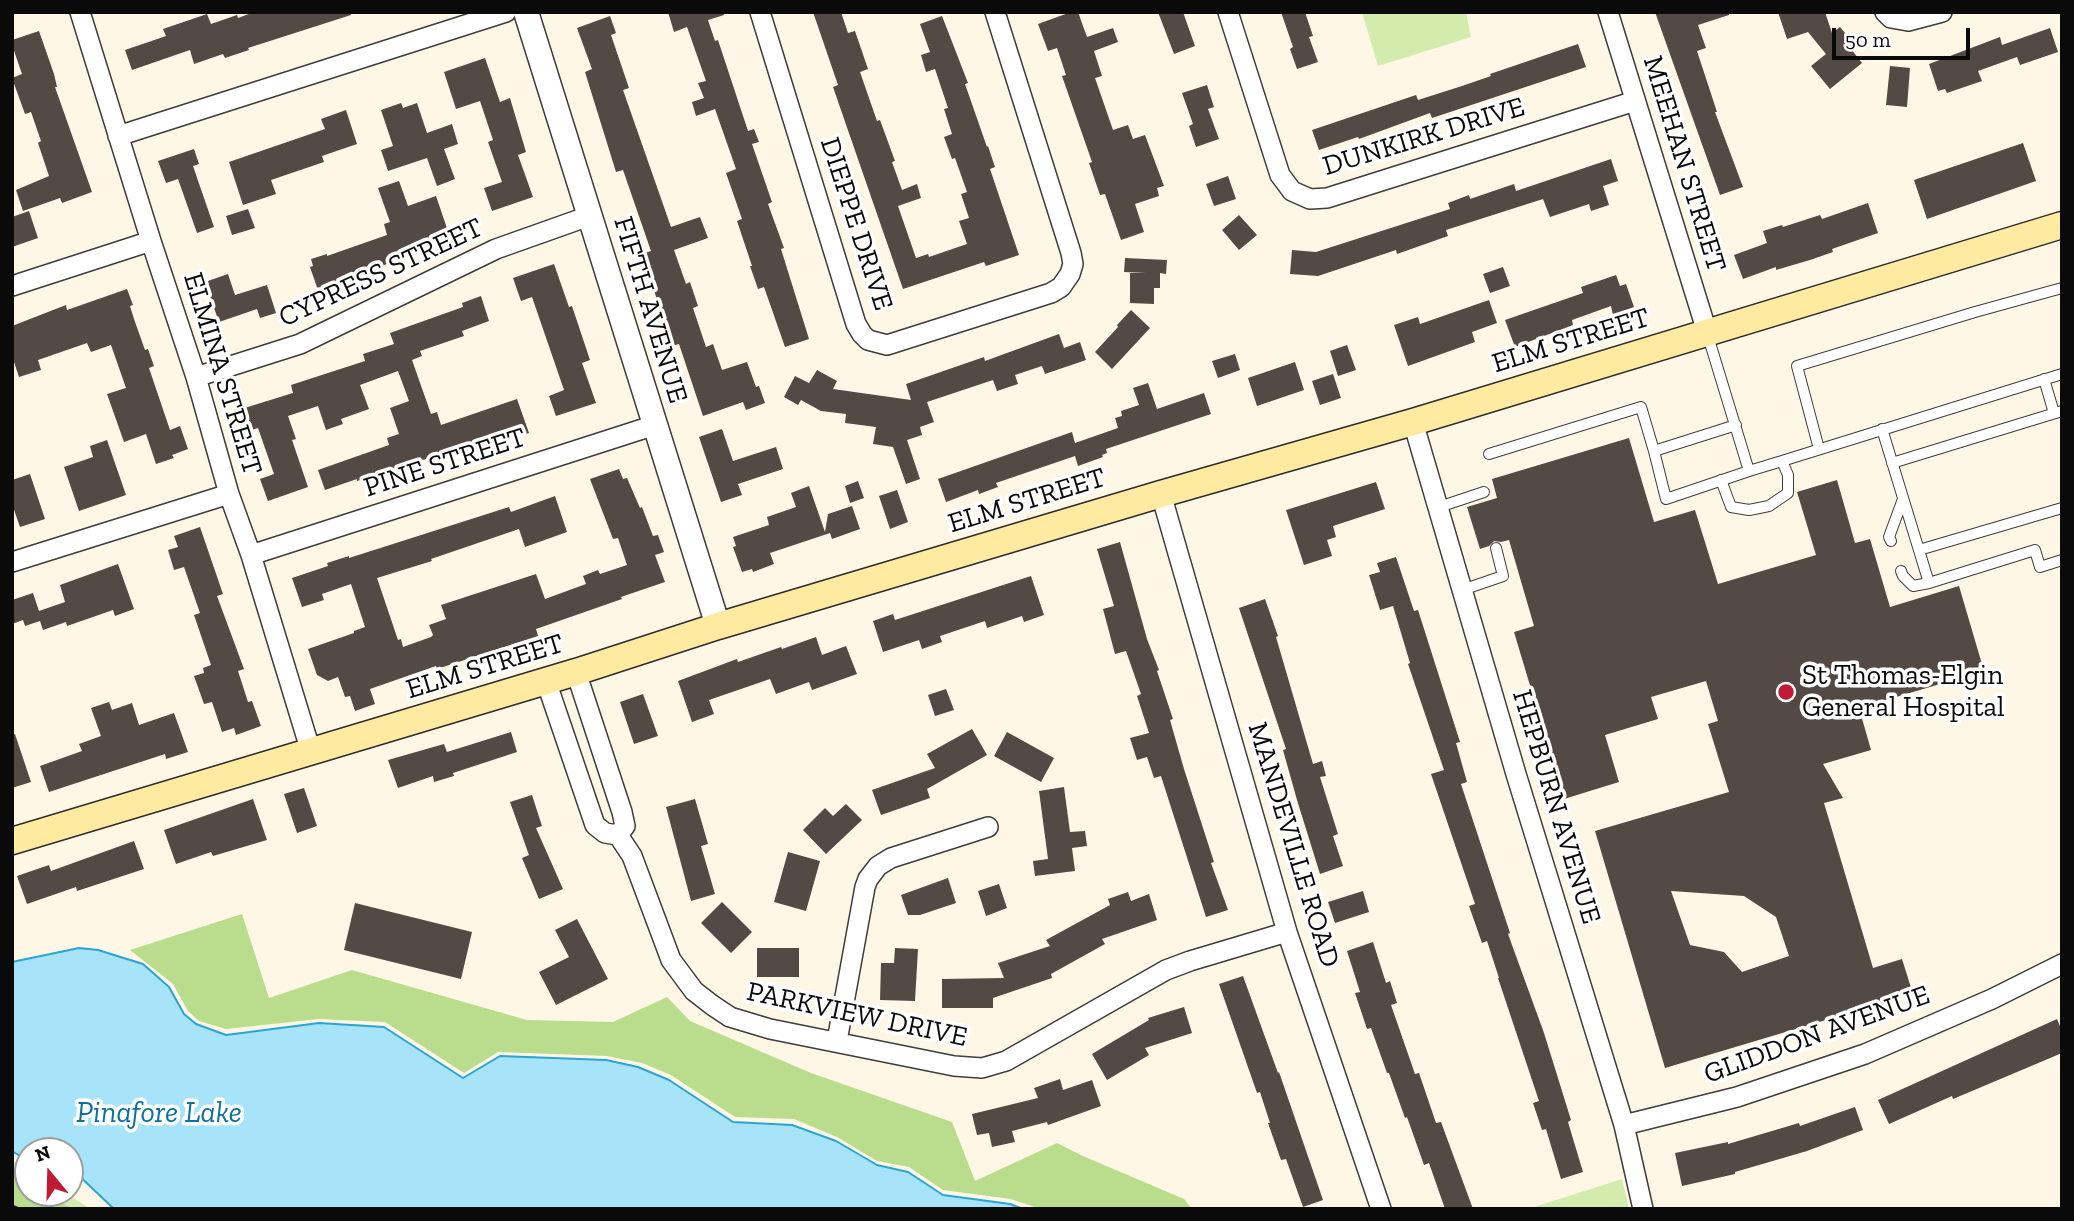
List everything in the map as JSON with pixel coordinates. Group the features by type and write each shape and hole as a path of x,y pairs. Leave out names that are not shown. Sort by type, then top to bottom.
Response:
{"main road":[{"name":"ELM STREET","path":"12,841 576,672 718,626 1413,422 2062,225"}],"street":[{"name":"ELMINA STREET","path":"80,12 312,752"},
{"path":"118,136 506,12"},
{"name":"FIFTH AVENUE","path":"526,12 718,626"},
{"name":"DIEPPE DRIVE","path":"760,12 856,324 868,340 887,345 1051,293 1061,287 1070,274 1073,264 1071,253 995,12"},
{"name":"DUNKIRK DRIVE","path":"1228,12 1280,175 1292,191 1307,198 1327,198 1635,101"},
{"name":"MEEHAN STREET","path":"1608,12 1707,332"},
{"path":"1885,12 1891,18 1908,21 1942,12"},
{"name":"CYPRESS STREET","path":"196,377 300,344 496,249 589,216"},
{"path":"12,286 151,242"},
{"name":"HEPBURN AVENUE","path":"1413,422 1516,774 1624,1125 1643,1209"},
{"name":"PINE STREET","path":"251,555 655,425"},
{"path":"12,562 229,494"},
{"name":"MANDEVILLE ROAD","path":"1161,494 1287,932 1381,1209"},
{"path":"576,672 622,812 625,825 618,835"},
{"name":"PARKVIEW DRIVE","path":"545,681 595,825 605,833 618,835 632,856 666,949 678,971 694,991 730,1017 750,1024 954,1066 990,1066 1013,1058 1166,970 1287,932"},
{"path":"836,1041 865,887 873,873 878,866 891,858 988,827"},
{"name":"GLIDDON AVENUE","path":"1624,1125 1737,1097 1865,1054 1981,1004 2062,964"}],"lane":[{"path":"1819,449 1797,366 2062,288"},
{"path":"1707,332 1749,471"},
{"path":"1489,454 1641,407 1665,499 2062,374"},
{"path":"1892,463 2058,412 2044,379"},
{"path":"1654,451 1736,425"},
{"path":"1882,429 1929,583"},
{"path":"1721,480 1731,507 1749,510 1769,506 1788,493 1788,475 1782,461"},
{"path":"1438,507 1484,492"},
{"path":"1891,541 1889,537 1904,499"},
{"path":"1919,550 2062,508"},
{"path":"1462,590 1503,576 1496,548"},
{"path":"1901,572 1913,586 2035,550 2040,567 2062,560"}],"path":[{"path":"12,1206 19,1209"}],"green space":[{"path":"1362,12 1466,12 1471,37 1378,66"},
{"path":"242,914 269,998 352,970 527,1020 613,1022 667,997 690,1021 811,1073 952,1122 975,1181 1057,1143 1184,1199 1192,1209 1040,1209 1011,1199 943,1190 909,1167 877,1161 837,1137 794,1119 735,1117 671,1075 642,1063 607,1056 498,1052 464,1073 385,1022 319,1019 226,1029 199,1021 188,1011 173,984 130,950"},
{"path":"12,1161 14,1207 84,1207 84,1205 91,1209 12,1209"},
{"path":"12,1172 14,1207 72,1209 12,1209"},
{"path":"1622,1179 1629,1209 1528,1209"}],"water":[{"name":"Pinafore Lake","path":"79,948 98,950 143,964 169,987 184,1014 196,1024 226,1035 319,1023 384,1027 463,1078 500,1056 606,1060 638,1067 669,1080 733,1122 792,1125 836,1141 877,1165 908,1172 943,1195 1010,1204 1023,1209 114,1209 84,1180 84,1137 14,1137 14,1152 12,1151 12,962"}],"building":[{"path":"254,12 350,12 351,15 225,58 223,54 194,64 190,50 132,70 125,50 166,36 163,29 207,14 211,24"},
{"path":"668,12 723,12 724,15 708,20 715,41 718,40 748,131 754,129 759,142 752,144 772,202 768,204 784,248 781,249 809,339 785,347 764,287 758,289 737,221 742,219 726,173 736,169 715,109 696,116 692,102 704,98 698,83 706,81 687,27 674,32"},
{"path":"813,12 841,12 848,33 855,31 868,69 860,72 877,121 880,120 895,161 892,162 902,190 917,184 921,198 898,206 916,258 928,254 929,257 967,244 959,221 969,218 961,194 967,192 944,137 952,134 944,109 948,108 935,69 926,72 921,55 930,52 920,24 942,16 968,83 965,84 995,167 990,169 1019,255 986,266 984,262 903,289 833,87 838,85"},
{"path":"1078,12 1087,37 1113,28 1118,42 1094,51 1102,76 1095,78 1113,130 1128,125 1133,139 1145,135 1164,186 1157,188 1159,196 1135,204 1144,232 1121,240 1105,194 1100,195 1089,163 1092,162 1062,76 1066,75 1057,48 1048,51 1038,24"},
{"path":"1158,12 1183,12 1195,46 1174,54"},
{"path":"1281,12 1305,12 1313,36 1309,37 1318,62 1297,69"},
{"path":"1655,12 1729,12 1729,15 1698,25 1706,48 1697,51 1715,112 1743,187 1720,195"},
{"path":"1778,12 1825,12 1832,33 1840,27 1855,45 1851,49 1862,63 1830,89 1811,66 1826,54 1808,32 1787,39"},
{"path":"610,16 616,33 611,35 629,88 623,90 671,227 700,217 708,238 674,250 686,284 690,282 698,306 693,308 706,347 713,344 722,370 747,362 765,403 746,410 743,402 703,416 679,344 670,345 642,254 651,251 623,170 616,172 585,72 592,69 577,28"},
{"path":"2050,28 2058,52 2020,65 2017,57 1978,71 1982,81 1947,93 1945,89 1938,91 1929,64 2000,37 2002,45"},
{"path":"39,31 54,74 55,87 92,192 62,203 60,198 23,211 16,190 49,176 31,112 25,114 12,78 22,74 12,40"},
{"path":"1578,44 1586,67 1432,118 1430,113 1359,139 1358,137 1319,150 1312,130 1416,95 1418,100 1462,86"},
{"path":"485,58 500,102 510,98 526,152 518,155 533,197 492,211 484,188 502,182 488,142 493,140 480,101 456,109 444,72"},
{"path":"1890,66 1910,68 1907,107 1886,105"},
{"path":"1207,85 1214,107 1208,109 1219,139 1196,147 1189,126 1193,124 1182,93"},
{"path":"401,103 403,108 417,103 427,133 452,124 458,144 444,149 455,179 437,186 427,158 388,171 381,150 393,146 381,110"},
{"path":"346,110 357,144 322,156 324,162 271,180 276,194 243,205 229,162 325,129 321,119"},
{"path":"2023,143 2036,181 1927,219 1914,180"},
{"path":"194,149 199,164 193,166 214,227 197,233 178,179 166,183 158,161"},
{"path":"1611,159 1618,181 1603,186 1609,205 1591,211 1589,204 1550,217 1543,199 1446,230 1448,236 1397,254 1396,250 1318,276 1290,274 1292,250 1316,252 1450,209 1448,203 1469,195 1470,199 1514,184 1516,191"},
{"path":"1228,176 1236,199 1214,206 1206,184"},
{"path":"399,181 408,206 436,196 450,237 418,248 420,252 340,281 341,286 319,293 310,267 313,266 311,259 387,235 384,224 390,222 378,188"},
{"path":"1868,203 1878,233 1832,249 1833,252 1810,260 1776,270 1776,267 1743,279 1734,255 1767,243 1763,231 1820,215 1822,219"},
{"path":"248,209 255,228 232,235 226,216"},
{"path":"29,211 38,238 12,247 12,217"},
{"path":"1239,215 1257,235 1239,250 1222,230"},
{"path":"1125,258 1167,260 1166,274 1160,273 1160,288 1154,288 1154,304 1130,303 1130,273 1146,273 1124,272"},
{"path":"554,264 569,307 572,306 590,360 582,363 596,403 556,416 549,396 564,390 532,297 521,301 513,278"},
{"path":"1503,267 1510,286 1490,293 1483,274"},
{"path":"228,274 235,295 267,285 276,313 260,318 257,309 219,322 205,282"},
{"path":"1616,275 1620,286 1626,284 1634,307 1613,315 1611,306 1572,320 1573,325 1515,347 1505,320 1583,293 1581,287"},
{"path":"127,289 133,305 130,306 134,319 154,366 149,368 170,430 180,426 188,449 172,455 174,458 156,464 146,434 124,442 107,394 126,388 111,345 91,352 87,343 38,360 41,370 19,377 12,356 12,326 66,305 67,310"},
{"path":"481,296 489,321 462,331 464,336 420,351 422,356 412,360 431,414 437,412 441,425 517,399 529,433 506,441 504,434 325,490 318,470 389,445 387,438 399,434 390,408 409,401 398,371 360,385 369,409 341,419 343,424 326,430 318,406 288,416 296,439 292,440 308,487 268,501 260,479 274,474 258,428 245,432 238,410 293,393 291,385 365,361 363,354 394,344 390,333 463,307 462,303"},
{"path":"1489,300 1497,323 1472,332 1475,342 1408,366 1394,325 1418,317 1420,324"},
{"path":"1131,310 1150,328 1112,369 1095,352"},
{"path":"1059,334 1064,348 1080,342 1086,360 1045,374 1042,366 1015,375 1018,384 997,391 993,380 927,402 934,422 920,427 922,435 907,440 920,479 906,484 893,447 873,444 876,427 845,423 846,414 821,411 801,400 798,405 784,397 795,376 809,383 817,370 837,381 833,389 911,400 906,384 984,357 985,361"},
{"path":"1347,345 1356,370 1338,376 1330,351"},
{"path":"1235,354 1240,370 1218,378 1212,361"},
{"path":"1295,362 1304,390 1257,406 1248,378"},
{"path":"1333,374 1341,398 1320,405 1312,381"},
{"path":"1148,383 1157,409 1204,393 1211,414 1106,449 1107,453 1102,455 1103,457 1078,466 1075,456 996,483 998,487 979,494 978,490 946,502 938,479 1072,432 1075,443 1118,428 1115,418 1122,416 1121,411 1139,405 1133,388"},
{"path":"722,429 733,461 776,447 783,469 738,484 742,495 721,502 699,437"},
{"path":"1629,438 1654,522 1695,510 1718,584 1816,555 1797,492 1837,480 1855,543 1870,539 1890,607 1959,586 1984,671 1859,708 1871,750 1823,764 1843,798 1824,803 1873,968 1902,959 1913,994 1665,1068 1595,831 1729,792 1708,724 1718,721 1706,681 1651,697 1658,719 1605,735 1619,782 1564,799 1514,632 1534,626 1509,540 1494,541 1480,549 1467,507 1497,498 1492,479","holes":["1671,891 1744,896 1776,917 1789,956 1742,972 1724,952 1690,945"]},
{"path":"107,440 126,495 79,511 64,467 93,457 90,446"},
{"path":"619,469 623,479 627,478 640,508 642,507 653,536 658,535 664,552 655,555 665,582 536,629 538,636 370,689 375,704 355,711 350,696 345,697 338,677 328,681 317,675 308,649 365,627 351,584 322,594 324,600 302,607 292,578 349,556 509,507 511,512 555,496 567,532 525,547 519,529 377,578 398,640 401,639 403,647 433,635 429,625 446,619 441,605 536,574 545,599 586,584 583,576 598,570 600,574 627,565 618,538 613,539 590,479"},
{"path":"30,474 45,519 20,527 12,504 12,480"},
{"path":"858,481 864,498 850,503 845,486"},
{"path":"1376,482 1385,509 1333,526 1336,537 1327,540 1332,556 1304,565 1286,510"},
{"path":"809,486 825,532 828,514 852,506 860,529 832,539 830,533 770,553 774,564 753,572 752,569 742,572 733,547 736,546 733,537 769,525 767,517 796,507 791,493"},
{"path":"897,490 908,522 890,529 879,496"},
{"path":"200,527 223,594 217,596 244,669 238,671 248,702 252,701 261,726 236,735 234,728 222,732 212,702 204,704 194,676 204,673 203,668 211,665 194,615 200,613 184,567 174,570 168,550 178,547 174,536"},
{"path":"1120,542 1173,719 1170,720 1184,769 1214,862 1211,863 1228,910 1206,917 1161,776 1154,778 1147,757 1137,760 1130,738 1149,733 1137,696 1141,694 1126,651 1115,654 1103,609 1114,606 1097,549"},
{"path":"1396,557 1414,611 1418,610 1460,742 1456,743 1467,782 1461,784 1571,1120 1568,1122 1583,1172 1561,1179 1546,1129 1542,1130 1533,1103 1539,1101 1487,941 1482,943 1469,906 1475,904 1431,774 1444,770 1408,664 1410,663 1393,606 1380,610 1369,575 1380,572 1377,563"},
{"path":"118,564 134,609 115,616 113,610 67,626 66,622 43,630 40,621 25,626 23,620 12,624 12,600 33,593 39,611 65,602 60,585"},
{"path":"1031,576 1044,615 1024,622 1022,616 987,628 985,621 940,636 942,642 922,649 919,640 883,652 873,621 893,614 895,620"},
{"path":"1265,599 1278,636 1276,637 1313,764 1322,761 1326,776 1320,777 1338,834 1333,836 1343,866 1320,874 1283,750 1286,749 1239,608"},
{"path":"816,637 822,655 846,646 857,674 812,690 809,682 776,694 770,679 709,700 714,714 692,722 678,681 737,659 738,662"},
{"path":"946,689 954,710 935,716 928,695"},
{"path":"643,694 658,736 634,744 620,702"},
{"path":"109,702 112,710 132,703 139,725 174,713 188,752 166,759 165,754 49,792 40,766 82,751 79,744 101,736 91,708"},
{"path":"972,729 987,755 927,789 930,798 881,815 872,790 935,768 927,754"},
{"path":"511,732 517,752 434,782 433,776 398,788 388,760 444,744 447,752"},
{"path":"1007,732 1054,758 1041,782 994,756"},
{"path":"15,734 31,782 12,788 12,735"},
{"path":"1064,787 1070,832 1085,831 1087,846 1072,848 1075,871 1035,876 1033,861 1048,859 1039,791"},
{"path":"304,788 317,826 297,833 284,794"},
{"path":"532,795 542,826 536,828 563,889 539,899 522,858 529,855 510,802"},
{"path":"253,799 267,840 213,856 211,852 176,864 164,830"},
{"path":"695,799 708,844 701,846 715,894 691,901 666,807"},
{"path":"846,804 862,820 826,854 803,830 825,808 833,816"},
{"path":"134,841 144,869 77,891 76,887 27,904 17,876 49,865 51,871"},
{"path":"788,852 820,861 806,911 774,902"},
{"path":"948,878 956,903 920,915 908,915 901,895"},
{"path":"999,884 1007,908 986,916 978,891"},
{"path":"1363,891 1369,912 1335,923 1328,902"},
{"path":"1128,892 1131,901 1149,894 1157,920 1102,939 1105,944 1051,974 1052,978 993,998 993,1008 942,1008 942,979 1004,978 998,963 1050,946 1046,940 1110,905 1108,899"},
{"path":"722,902 752,932 731,953 701,923"},
{"path":"355,903 472,932 461,979 344,950"},
{"path":"577,919 608,979 556,1005 539,972 569,957 555,930"},
{"path":"1373,942 1386,983 1390,981 1397,1003 1391,1005 1415,1074 1419,1073 1436,1123 1441,1122 1473,1209 1445,1209 1429,1163 1424,1165 1371,1028 1367,1029 1355,993 1360,992 1347,951"},
{"path":"757,948 799,948 799,977 757,977"},
{"path":"895,948 918,949 915,1001 880,1000 881,963 894,963"},
{"path":"1243,976 1323,1200 1303,1207 1286,1159 1281,1160 1260,1092 1257,1093 1219,984"},
{"path":"1184,1007 1192,1033 1145,1048 1149,1055 1107,1080 1092,1054 1149,1020 1148,1018"},
{"path":"2057,1019 2062,1031 2062,1053 1889,1124 1878,1100"},
{"path":"1060,1079 1063,1090 1092,1080 1101,1106 1048,1125 1047,1122 1012,1131 1015,1142 992,1147 989,1133 977,1135 972,1114 1038,1098 1034,1088"},
{"path":"1855,1107 1863,1130 1735,1174 1682,1186 1675,1153 1728,1144 1799,1123 1800,1126"}],"place":[{"name":"St Thomas-Elgin General Hospital","path":"1786,692"}]}
